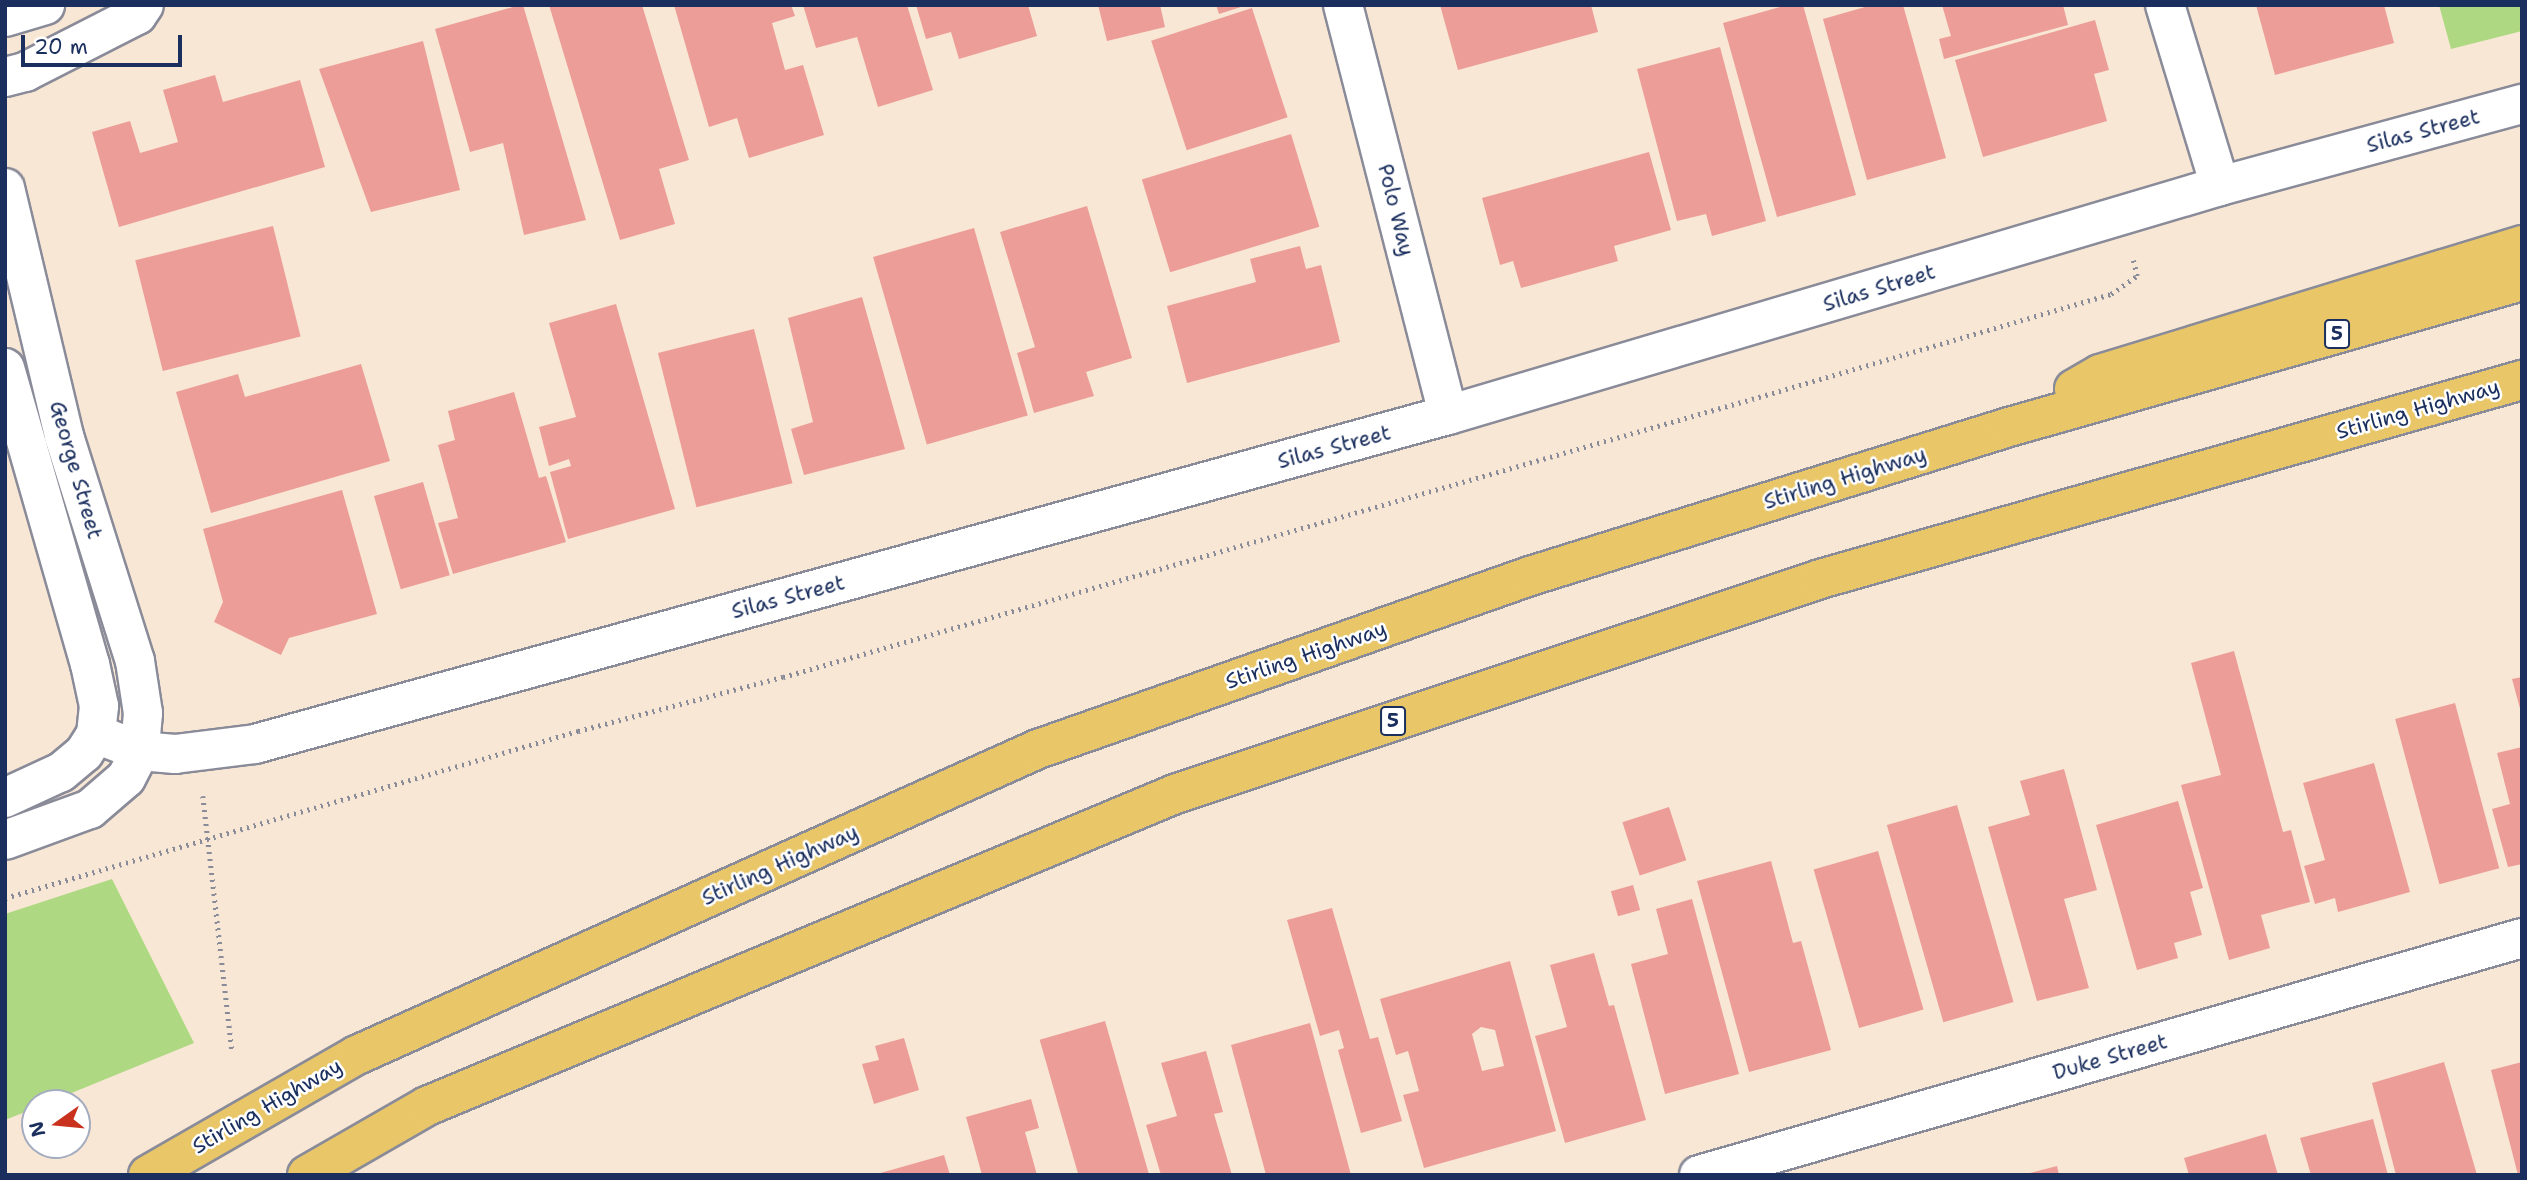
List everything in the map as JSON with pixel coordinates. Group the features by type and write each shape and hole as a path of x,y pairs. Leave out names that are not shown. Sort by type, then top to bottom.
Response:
{"highway":[{"path":"2009,427 2100,373 2522,245"},
{"name":"Stirling Highway","path":"148,1175 357,1055 1038,749 1530,576 2009,427 2522,281"},
{"name":"Stirling Highway","path":"307,1175 428,1106 1175,794 1820,579 2522,380"}],"street":[{"path":"5,17 46,5"},
{"path":"5,47 5,75 25,72 137,15 144,5"},
{"name":"Polo Way","path":"1343,5 1448,415"},
{"path":"2165,5 2220,186"},
{"name":"Silas Street","path":"96,734 140,751 198,754 255,744 1448,415 2220,186 2522,104"},
{"name":"George Street","path":"5,188 64,436 135,661 143,713 140,751"},
{"name":"George Street","path":"5,368 90,664 99,706 96,734"},
{"path":"5,798 61,772 84,753 96,734"},
{"path":"5,840 90,809 126,778 140,751"},
{"name":"Duke Street","path":"1699,1175 2522,938"}],"path":[{"path":"5,898 578,731 783,677 2111,294 2137,276 2120,216"},
{"path":"198,754 232,1049"}],"green space":[{"path":"2439,5 2522,5 2522,31 2451,49"},
{"path":"112,879 194,1043 81,1089 21,1089 21,1114 5,1120 5,914"}],"building":[{"path":"523,5 586,220 524,235 503,143 470,152 435,29"},
{"path":"549,5 642,5 689,160 659,169 675,224 620,240"},
{"path":"674,5 791,5 795,16 772,23 785,70 803,65 824,135 749,158 737,118 709,127"},
{"path":"803,5 907,5 933,90 878,107 857,37 816,48"},
{"path":"916,5 1028,5 1037,36 959,59 951,32 926,39"},
{"path":"1098,5 1160,5 1165,27 1107,41"},
{"path":"1216,5 1244,5 1244,6 1219,14"},
{"path":"1440,5 1591,5 1598,32 1458,70"},
{"path":"1787,5 1803,5 1856,195 1777,217 1723,23"},
{"path":"1872,5 1903,5 1946,158 1867,180 1823,19"},
{"path":"1942,5 2063,5 2068,25 1944,59 1939,39 1951,36"},
{"path":"2256,5 2384,5 2394,43 2275,75"},
{"path":"1252,8 1288,117 1187,150 1151,41"},
{"path":"2095,20 2109,70 2094,74 2107,121 1983,157 1955,60"},
{"path":"423,41 460,190 371,212 319,69"},
{"path":"1720,47 1766,221 1712,236 1706,214 1677,221 1637,69"},
{"path":"215,75 223,102 300,80 325,167 119,227 92,132 130,121 140,153 178,142 163,90"},
{"path":"1291,134 1319,227 1170,272 1142,180"},
{"path":"1649,152 1671,230 1614,246 1618,261 1521,288 1513,261 1500,265 1482,198"},
{"path":"1087,206 1132,358 1086,372 1094,396 1034,413 1017,353 1035,347 1000,232"},
{"path":"273,226 301,337 163,371 135,260"},
{"path":"974,228 1028,415 927,444 873,257"},
{"path":"1300,246 1306,269 1321,265 1340,342 1187,383 1167,306 1256,282 1250,259"},
{"path":"862,297 905,449 804,475 791,429 813,422 788,318"},
{"path":"616,304 675,509 568,539 550,472 571,466 569,459 549,466 539,427 576,417 549,323"},
{"path":"754,329 792,483 696,507 658,353"},
{"path":"361,364 390,461 211,513 176,392 238,374 245,397"},
{"path":"514,392 539,478 546,476 566,542 453,574 438,523 458,518 438,445 455,440 448,411"},
{"path":"423,482 450,575 401,589 374,496"},
{"path":"342,490 377,614 289,638 281,655 214,622 223,602 203,529"},
{"path":"2234,651 2283,832 2291,830 2310,902 2261,915 2270,948 2229,960 2181,785 2221,775 2191,663"},
{"path":"2522,677 2522,712 2521,712 2512,679"},
{"path":"2455,703 2499,868 2439,884 2395,719"},
{"path":"2522,747 2522,864 2508,867 2492,809 2510,804 2497,753"},
{"path":"2374,763 2410,892 2338,912 2335,898 2315,904 2304,866 2325,860 2303,783"},
{"path":"2064,769 2097,890 2064,899 2089,988 2037,1001 1988,827 2030,815 2020,781"},
{"path":"2178,801 2203,888 2190,892 2202,935 2174,943 2178,958 2137,970 2096,825"},
{"path":"1957,805 2014,1002 1943,1022 1887,825"},
{"path":"1669,807 1686,860 1640,875 1622,822"},
{"path":"1878,851 1923,1010 1859,1028 1814,869"},
{"path":"1771,861 1793,943 1801,941 1831,1050 1749,1072 1697,881"},
{"path":"1633,885 1640,910 1618,916 1611,891"},
{"path":"1692,899 1739,1074 1665,1094 1631,964 1668,954 1656,909"},
{"path":"1332,908 1370,1039 1378,1037 1402,1121 1361,1133 1338,1050 1344,1048 1339,1030 1320,1036 1287,920"},
{"path":"1594,953 1609,1006 1614,1005 1646,1120 1565,1143 1535,1036 1567,1027 1550,965"},
{"path":"1510,961 1556,1131 1424,1168 1403,1095 1419,1091 1408,1051 1396,1055 1380,999","holes":["1481,1027 1495,1030 1504,1066 1482,1071 1472,1034"]},
{"path":"1105,1021 1149,1175 1078,1175 1040,1040"},
{"path":"1310,1023 1351,1175 1266,1175 1231,1045"},
{"path":"904,1038 919,1090 874,1104 862,1064 879,1060 875,1046"},
{"path":"1206,1051 1223,1112 1214,1114 1232,1175 1161,1175 1146,1125 1177,1116 1161,1063"},
{"path":"2444,1062 2477,1175 2396,1175 2372,1083"},
{"path":"2522,1062 2522,1175 2518,1175 2491,1070"},
{"path":"1031,1099 1039,1128 1025,1132 1037,1175 982,1175 966,1117"},
{"path":"2373,1119 2388,1175 2311,1175 2300,1138"},
{"path":"2266,1134 2278,1175 2189,1175 2184,1158"},
{"path":"944,1155 950,1175 877,1174"},
{"path":"2057,1166 2059,1175 2026,1175 2026,1174"}]}
